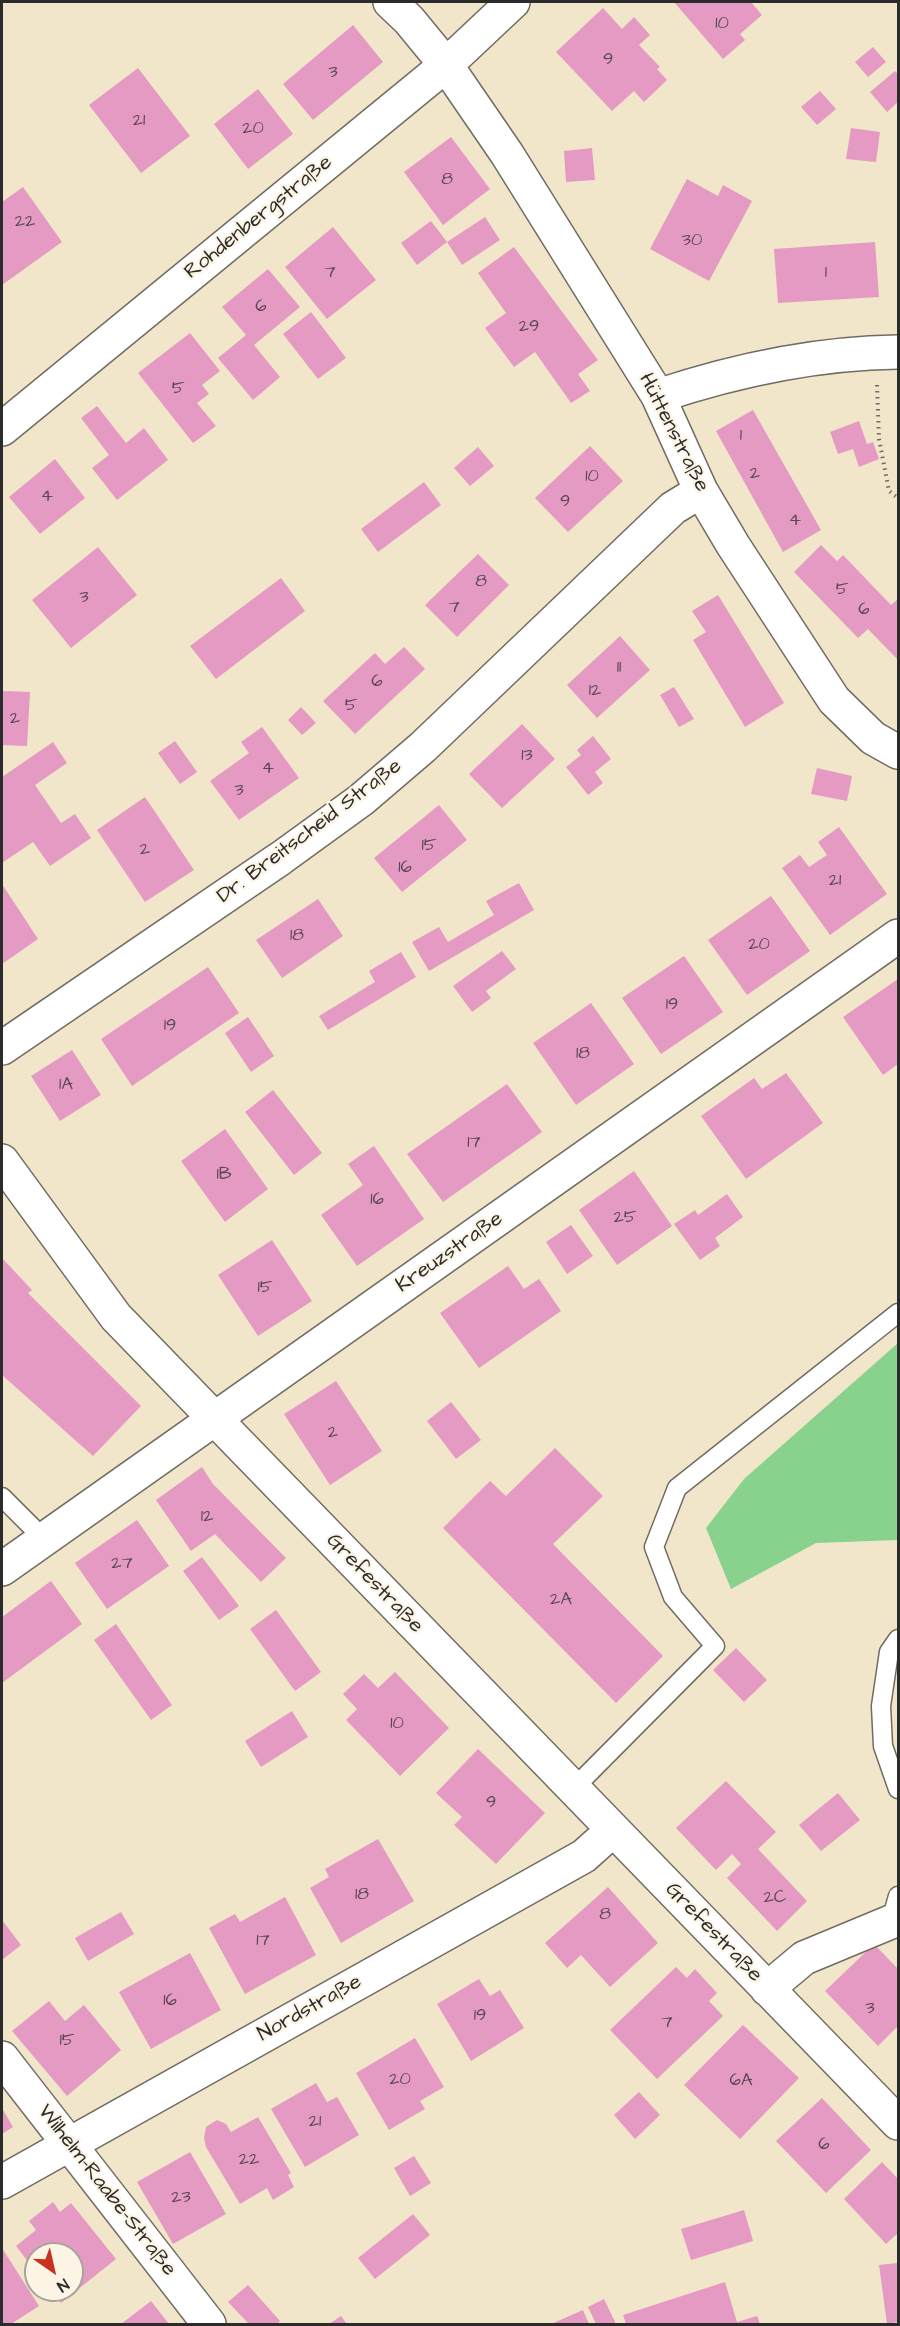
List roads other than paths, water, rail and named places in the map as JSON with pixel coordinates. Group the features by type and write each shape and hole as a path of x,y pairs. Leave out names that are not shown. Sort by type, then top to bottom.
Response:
{"street":[{"name":"Hüttenstraße","path":"390,2 409,20 446,65 507,154 658,396 701,490 733,545 834,700 873,738 898,752"},
{"name":"Rohdenbergstraße","path":"2,429 446,65 513,2"},
{"path":"658,396 713,378 788,362 887,353"},
{"name":"Dr. Breitscheid Straße","path":"2,1047 281,858 361,800 423,747 673,508 701,490"},
{"name":"Kreuzstraße","path":"2,1569 898,936"},
{"name":"Grefestraße","path":"2,1161 116,1317 898,2123"},
{"name":"Nordstraße","path":"2,2182 584,1856 613,1830"},
{"name":"Grefestraße","path":"767,1989 804,1958 896,1912"},
{"name":"Wilhelm-Raabe-Straße","path":"2,2058 209,2325"}],"lane":[{"path":"573,1789 715,1646 673,1597 654,1547 677,1488 898,1313"},
{"path":"2,1497 44,1539"},
{"path":"898,1639 889,1652 881,1706 883,1746 898,1789"},
{"path":"881,1706 898,1691"}]}
